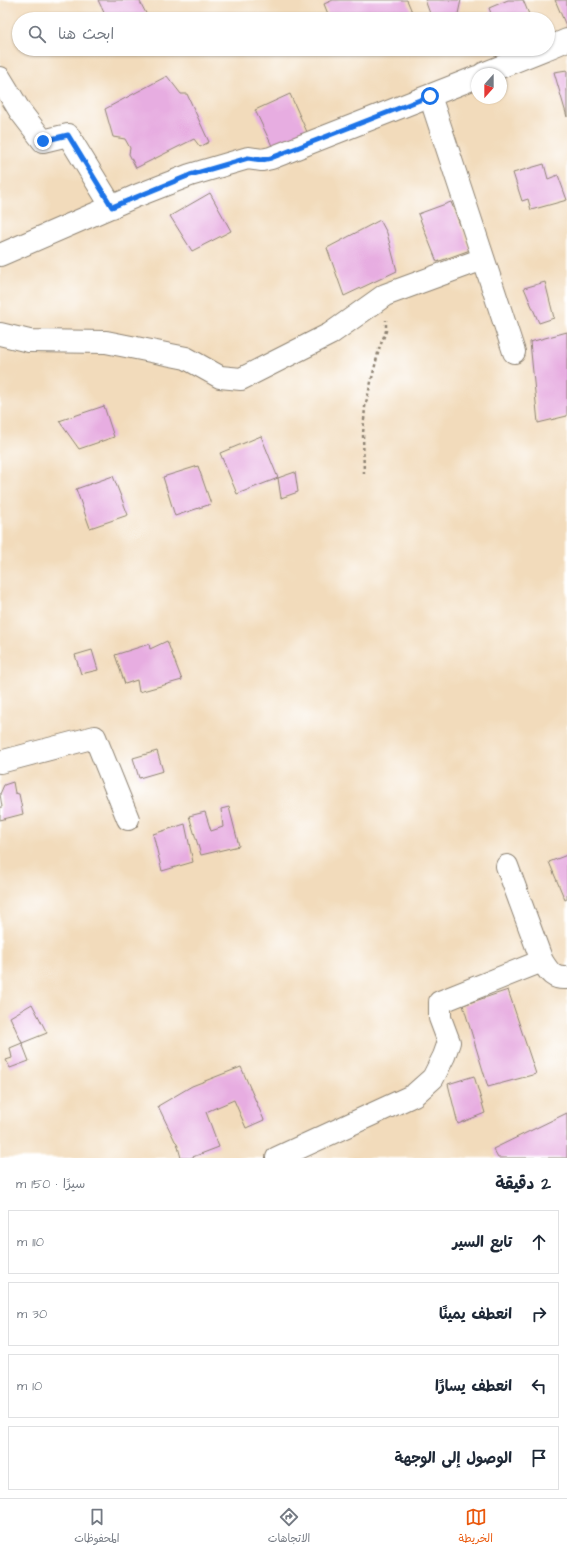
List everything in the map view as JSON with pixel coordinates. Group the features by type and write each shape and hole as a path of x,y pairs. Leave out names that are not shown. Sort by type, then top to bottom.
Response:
{"street":[{"path":"555,45 567,40"},
{"path":"498,68 527,56"},
{"path":"0,78 20,111 43,141 68,135 112,207"},
{"path":"0,255 190,175 248,158 262,160 271,158 471,79"},
{"path":"430,96 514,352"},
{"path":"0,334 29,341 106,342 186,358 220,377 241,379 330,334 385,295 483,259"},
{"path":"0,762 95,736 128,819"},
{"path":"507,866 542,961 549,973 556,977 567,978"},
{"path":"277,1158 414,1095 433,1078 449,1042 440,1018 440,1002 542,961"}],"path":[{"path":"364,474 363,434 365,407 379,349 386,331 385,295"}],"building":[{"path":"98,0 139,0 145,12 104,12"},
{"path":"333,0 407,0 412,12 327,12 324,4"},
{"path":"425,0 461,0 458,12 429,12"},
{"path":"508,0 523,0 528,12 490,12 489,8"},
{"path":"555,0 567,0 567,28"},
{"path":"567,70 567,117 554,72"},
{"path":"167,76 181,94 187,94 209,142 200,147 194,139 136,168 129,154 130,148 125,139 113,137 105,109"},
{"path":"290,94 307,132 273,148 255,110"},
{"path":"544,164 548,179 558,175 567,200 531,210 528,199 522,201 513,173"},
{"path":"210,193 231,231 192,251 170,216"},
{"path":"451,202 470,250 437,262 418,214"},
{"path":"380,220 387,233 397,271 344,296 327,248"},
{"path":"545,282 554,318 539,323 524,288"},
{"path":"567,332 567,416 538,423 530,342"},
{"path":"104,406 114,437 79,449 59,421"},
{"path":"261,436 278,478 237,494 220,453"},
{"path":"198,466 211,504 175,516 163,477"},
{"path":"295,472 298,492 281,498 278,478"},
{"path":"113,476 128,515 90,528 76,489"},
{"path":"167,641 182,680 139,692 137,680 125,684 115,655 149,644 150,649"},
{"path":"92,650 98,670 81,674 75,655"},
{"path":"157,751 163,771 139,778 133,758"},
{"path":"13,782 15,793 19,794 23,814 0,820 0,807 2,807 0,794 4,785"},
{"path":"229,807 239,846 201,855 189,816 205,812 211,831 223,827 221,809"},
{"path":"185,824 193,862 162,871 153,834"},
{"path":"567,855 567,899 565,900 549,862"},
{"path":"508,990 536,1074 488,1087 463,1005"},
{"path":"32,1004 47,1033 22,1043 10,1017"},
{"path":"22,1043 29,1061 10,1068 6,1060 12,1058 10,1048"},
{"path":"241,1067 264,1120 246,1128 234,1100 206,1112 219,1147 190,1158 181,1158 177,1143 158,1106 192,1086"},
{"path":"474,1076 485,1113 458,1124 448,1084"},
{"path":"567,1113 567,1158 498,1158 493,1149"}],"route":[{"path":"43,141 68,135 112,207 190,175 248,158 262,160 271,158 430,96"}]}
